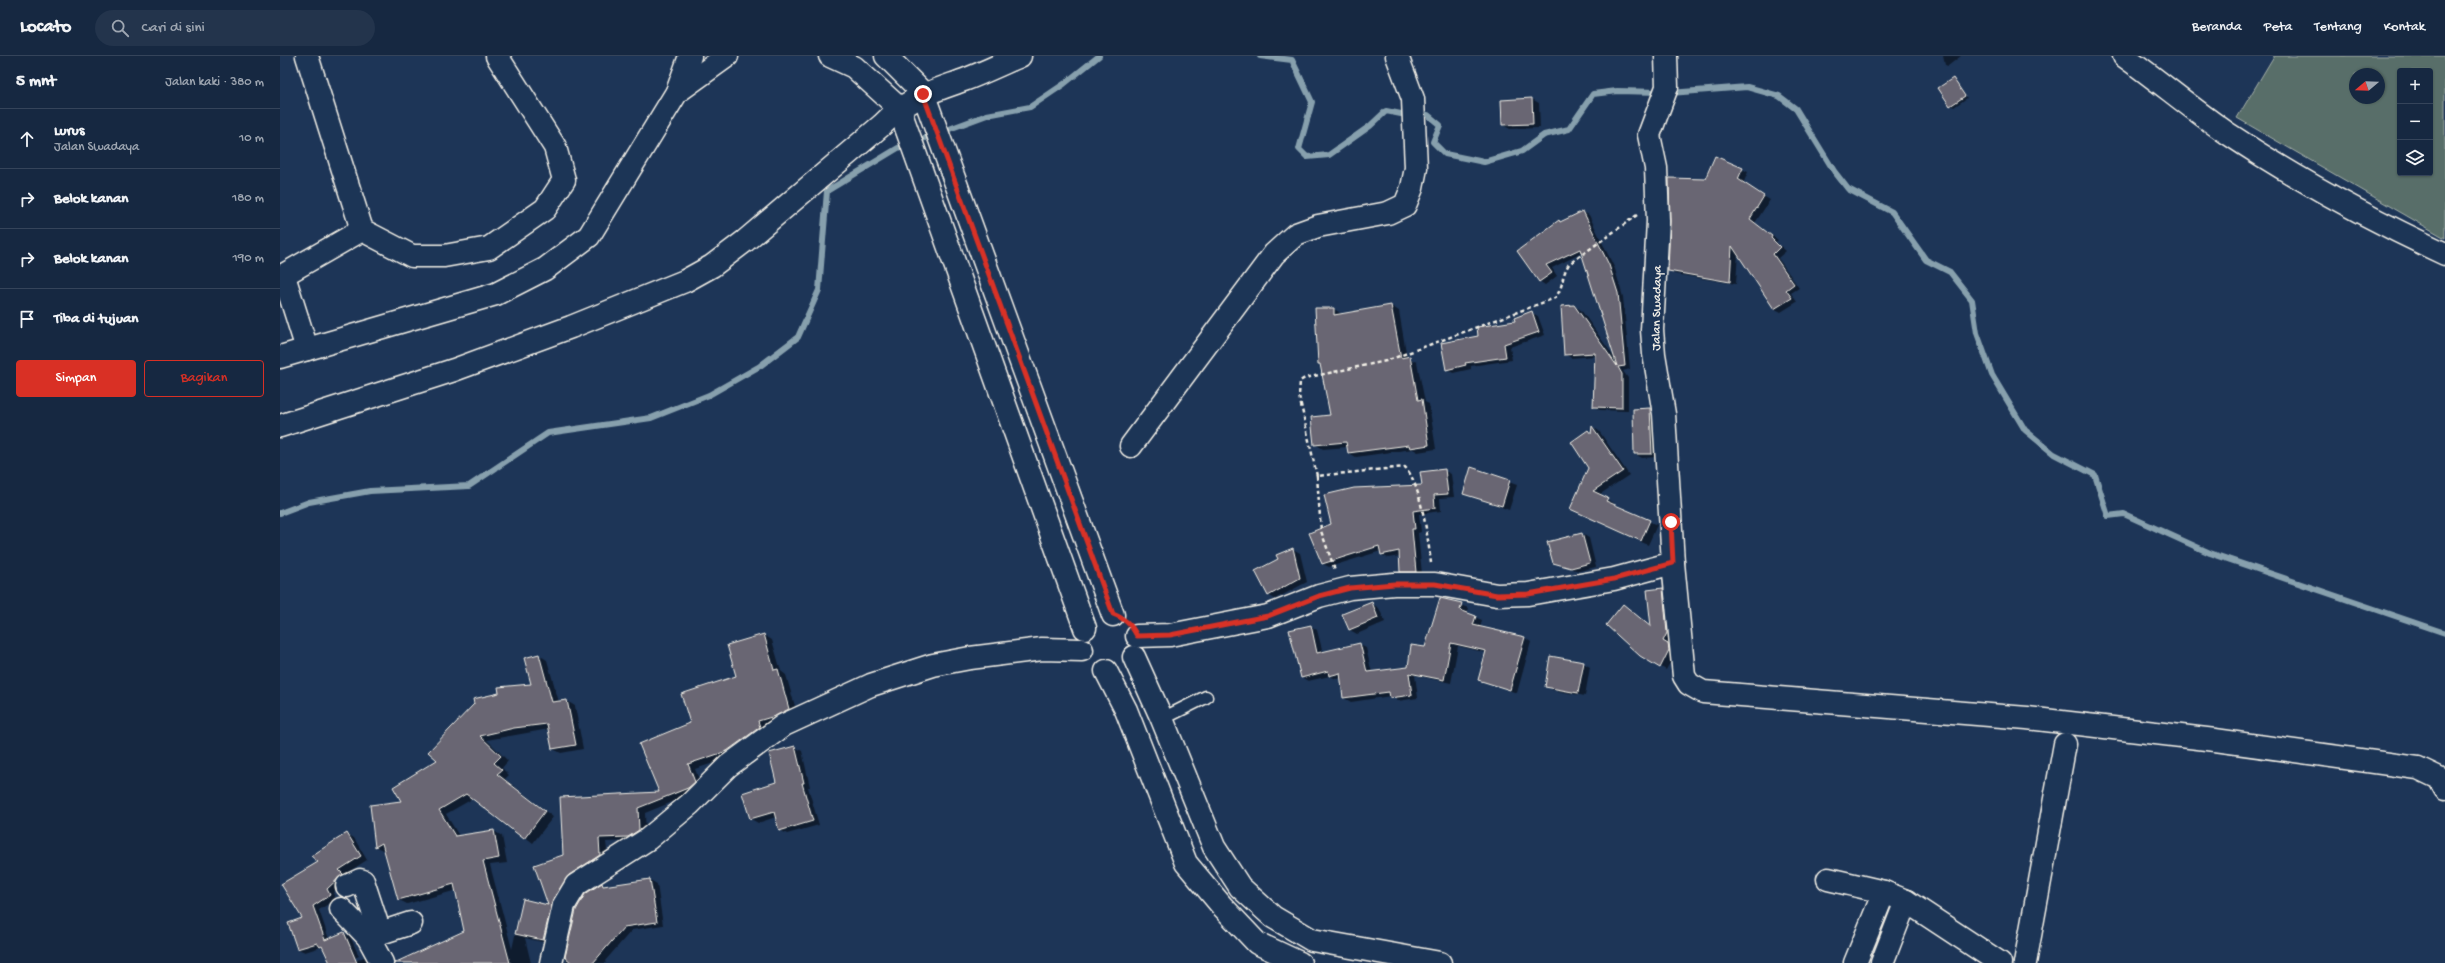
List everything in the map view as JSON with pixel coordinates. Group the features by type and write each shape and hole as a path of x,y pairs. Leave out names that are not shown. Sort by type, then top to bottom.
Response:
{"street":[{"path":"306,56 362,230 412,256 444,256 489,248 545,209 564,180 555,147 497,56"},
{"path":"280,356 496,294 545,269 589,236 677,92 690,56"},
{"path":"677,92 727,56"},
{"path":"830,56 854,67 899,108 1085,628"},
{"path":"886,56 923,94 1113,614"},
{"path":"280,426 454,370 571,327 685,281 712,266 745,241 882,125 899,108 923,94 965,80 1020,56"},
{"path":"1131,446 1274,254 1296,234 1318,226 1388,213 1404,204 1412,188 1416,168 1413,99 1397,56"},
{"name":"Jalan Swadaya","path":"1666,56 1667,87 1649,135 1656,168 1658,202 1652,330 1654,354 1664,414 1673,563 1684,676 1689,684 1703,692 2027,718 2214,740 2418,768 2439,778 2445,789"},
{"path":"2124,56 2192,108 2265,158 2356,210 2445,254"},
{"path":"307,349 282,276 362,230"},
{"path":"1137,636 1170,635 1268,616 1341,589 1394,584 1435,584 1497,595 1528,594 1602,582 1673,563"},
{"path":"1113,614 1124,618 1132,626 1137,636 1138,645 1134,657 1127,666 1117,670 1106,671 1095,667 1087,660 1082,650 1081,639 1085,628 1092,620 1102,615 1113,614"},
{"path":"551,963 564,905 576,885 648,839 690,804 728,766 784,725 871,685 933,665 970,658 1042,649 1082,650"},
{"path":"1134,657 1162,718 1214,847 1240,887 1273,917 1312,940 1440,963"},
{"path":"1106,671 1126,710 1186,863 1222,906 1257,943 1300,963"},
{"path":"2025,963 2065,744"},
{"path":"1828,879 1884,892 1906,902 2000,963"},
{"path":"348,886 360,880 363,881 374,935 382,963"},
{"path":"1855,963 1884,892"},
{"path":"1882,963 1906,902"},
{"path":"341,909 374,935"},
{"path":"374,935 411,923"}],"lane":[{"path":"1162,718 1206,697"}],"path":[{"path":"1341,589 1321,531 1317,476 1299,396 1300,381 1305,378 1386,361 1555,298 1562,288 1562,275 1570,264 1658,202"},
{"path":"1317,476 1405,467 1410,473 1421,505 1435,584"}],"green space":[{"path":"2274,56 2445,56 2445,238 2237,118"}],"building":[{"path":"1953,78 1965,96 1950,106 1938,88"},
{"path":"1532,98 1533,124 1502,125 1501,100"},
{"path":"1715,156 1743,168 1738,179 1764,196 1750,219 1772,236 1771,238 1780,247 1773,254 1794,284 1786,290 1792,298 1774,309 1732,246 1730,282 1668,271 1670,222 1669,178 1705,179"},
{"path":"1583,211 1609,265 1618,293 1625,366 1618,367 1622,374 1622,408 1593,407 1595,353 1564,355 1561,306 1574,305 1617,366 1580,249 1546,265 1552,273 1539,282 1517,251 1559,220 1560,222"},
{"path":"1391,305 1401,358 1410,356 1418,400 1422,399 1429,445 1410,448 1409,445 1348,453 1346,442 1314,445 1311,417 1330,415 1320,364 1318,364 1315,308 1334,308 1334,315"},
{"path":"1532,311 1539,332 1504,344 1506,357 1465,363 1466,365 1446,370 1441,343 1478,336 1477,327 1515,321 1514,318"},
{"path":"1650,408 1652,454 1634,454 1633,409"},
{"path":"1592,426 1623,471 1593,491 1608,498 1606,501 1650,520 1641,541 1570,509 1588,468 1571,442 1588,430 1591,434"},
{"path":"1471,467 1510,480 1502,506 1463,494"},
{"path":"1445,469 1448,494 1434,495 1435,508 1413,511 1415,529 1412,529 1416,572 1400,572 1399,551 1381,555 1379,546 1322,564 1309,533 1331,524 1324,495 1354,488 1422,485 1420,472"},
{"path":"1582,533 1590,563 1571,568 1553,563 1547,542"},
{"path":"1293,548 1300,578 1268,596 1255,571 1278,559 1276,555"},
{"path":"1663,588 1667,633 1663,641 1668,644 1669,650 1660,668 1640,656 1606,625 1623,604 1651,627 1647,590"},
{"path":"1440,598 1462,603 1460,610 1476,616 1473,625 1525,637 1510,690 1478,680 1486,651 1451,643 1444,680 1409,673 1412,695 1390,698 1389,692 1343,698 1340,673 1329,676 1328,671 1301,678 1289,630 1311,625 1317,653 1360,643 1367,672 1408,667 1411,645 1425,647"},
{"path":"1372,602 1378,618 1349,630 1342,614"},
{"path":"764,634 774,670 778,669 789,709 775,716 758,721 760,727 727,751 688,764 695,782 688,788 638,808 639,830 628,837 599,838 600,855 569,875 553,899 543,940 515,934 523,899 548,905 534,865 563,855 560,797 659,792 639,744 690,723 681,694 736,676 727,645"},
{"path":"539,654 552,702 567,700 576,745 552,749 547,724 514,728 480,736 501,756 494,763 502,770 497,774 545,811 524,839 466,794 439,810 455,836 494,830 499,858 483,861 510,963 394,963 464,931 454,884 398,900 382,843 375,847 370,805 401,801 393,787 437,760 428,752 474,704 473,699 499,693 498,687 531,684 524,658"},
{"path":"1550,656 1584,662 1578,693 1545,687"},
{"path":"795,746 804,783 802,783 813,821 779,831 774,812 750,819 742,793 776,782 769,753"},
{"path":"347,833 361,856 339,870 343,874 327,889 330,895 313,906 325,940 344,932 357,963 330,963 322,946 320,947 317,943 297,949 288,923 302,918 281,884 318,862 311,856"},
{"path":"650,879 657,922 624,927 593,963 572,963 565,957 576,910 585,894 602,883 603,886"}],"waterway":[{"path":"280,513 309,502 370,491 469,486 548,433 651,418 709,395 760,366 798,337 819,290 827,191 898,148 987,115 1030,107 1064,84 1099,56"},
{"path":"1260,56 1292,60 1312,102 1299,149 1307,157 1329,155 1370,126 1386,111 1406,115 1428,115 1440,125 1433,142 1445,154 1484,162 1522,151 1544,135 1569,129 1593,94 1617,91 1661,92"},
{"path":"1670,93 1747,87 1779,96 1796,109 1834,171 1848,189 1892,212 1926,260 1950,272 1972,300 1977,333 1992,375 2025,430 2054,454 2095,475 2108,516 2124,514 2210,553 2445,633"}],"route":[{"path":"923,94 1113,614 1124,618 1132,626 1137,636 1170,635 1278,614 1319,596 1336,590 1350,588 1394,584 1435,584 1469,591 1511,596 1542,593 1614,579 1673,563 1671,522"}]}
